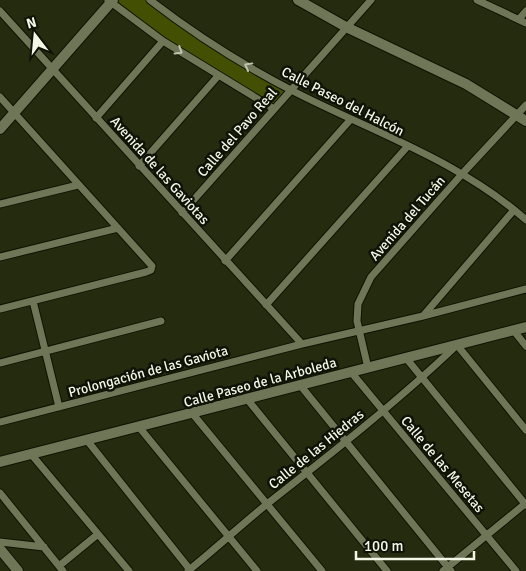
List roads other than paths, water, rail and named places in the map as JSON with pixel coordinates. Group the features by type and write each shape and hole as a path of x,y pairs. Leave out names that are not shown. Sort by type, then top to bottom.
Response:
{"street":[{"name":"Calle Paseo del Halcón","path":"150,0 186,28 291,90 462,174 526,220"},
{"path":"298,0 346,27 466,84 526,120"},
{"name":"Calle del Pavo Real","path":"182,213 370,0"},
{"path":"477,0 522,21 526,11"},
{"path":"0,129 111,1 163,41 274,109"},
{"name":"Avenida de las Gaviotas","path":"0,12 302,344"},
{"path":"96,118 163,41"},
{"path":"140,166 218,76"},
{"path":"0,97 152,266 151,270 34,302 0,309"},
{"name":"Avenida del Tucán","path":"368,368 357,320 358,304 372,277 462,174 526,105"},
{"path":"225,261 351,119"},
{"path":"266,305 407,147"},
{"path":"0,204 78,185"},
{"path":"423,316 514,210"},
{"path":"0,257 118,228"},
{"name":"Prolongación de las Gaviota","path":"0,422 302,344 423,316 526,289"},
{"path":"34,302 59,408"},
{"path":"0,363 161,321"},
{"name":"Calle Paseo de la Arboleda","path":"0,462 526,327"},
{"path":"514,331 526,346"},
{"path":"457,345 526,430"},
{"name":"Calle de las Hiedras","path":"190,571 229,536 422,379 457,345"},
{"path":"300,385 447,570 526,504 406,358"},
{"name":"Calle de las Mesetas","path":"352,372 383,412 516,571"},
{"path":"247,399 387,571"},
{"path":"192,413 322,571"},
{"path":"139,427 257,571"},
{"path":"86,439 190,571"},
{"path":"31,454 129,571"},
{"path":"0,493 61,568 98,534"},
{"path":"0,542 44,547"},
{"path":"0,549 4,561 18,571"}]}
